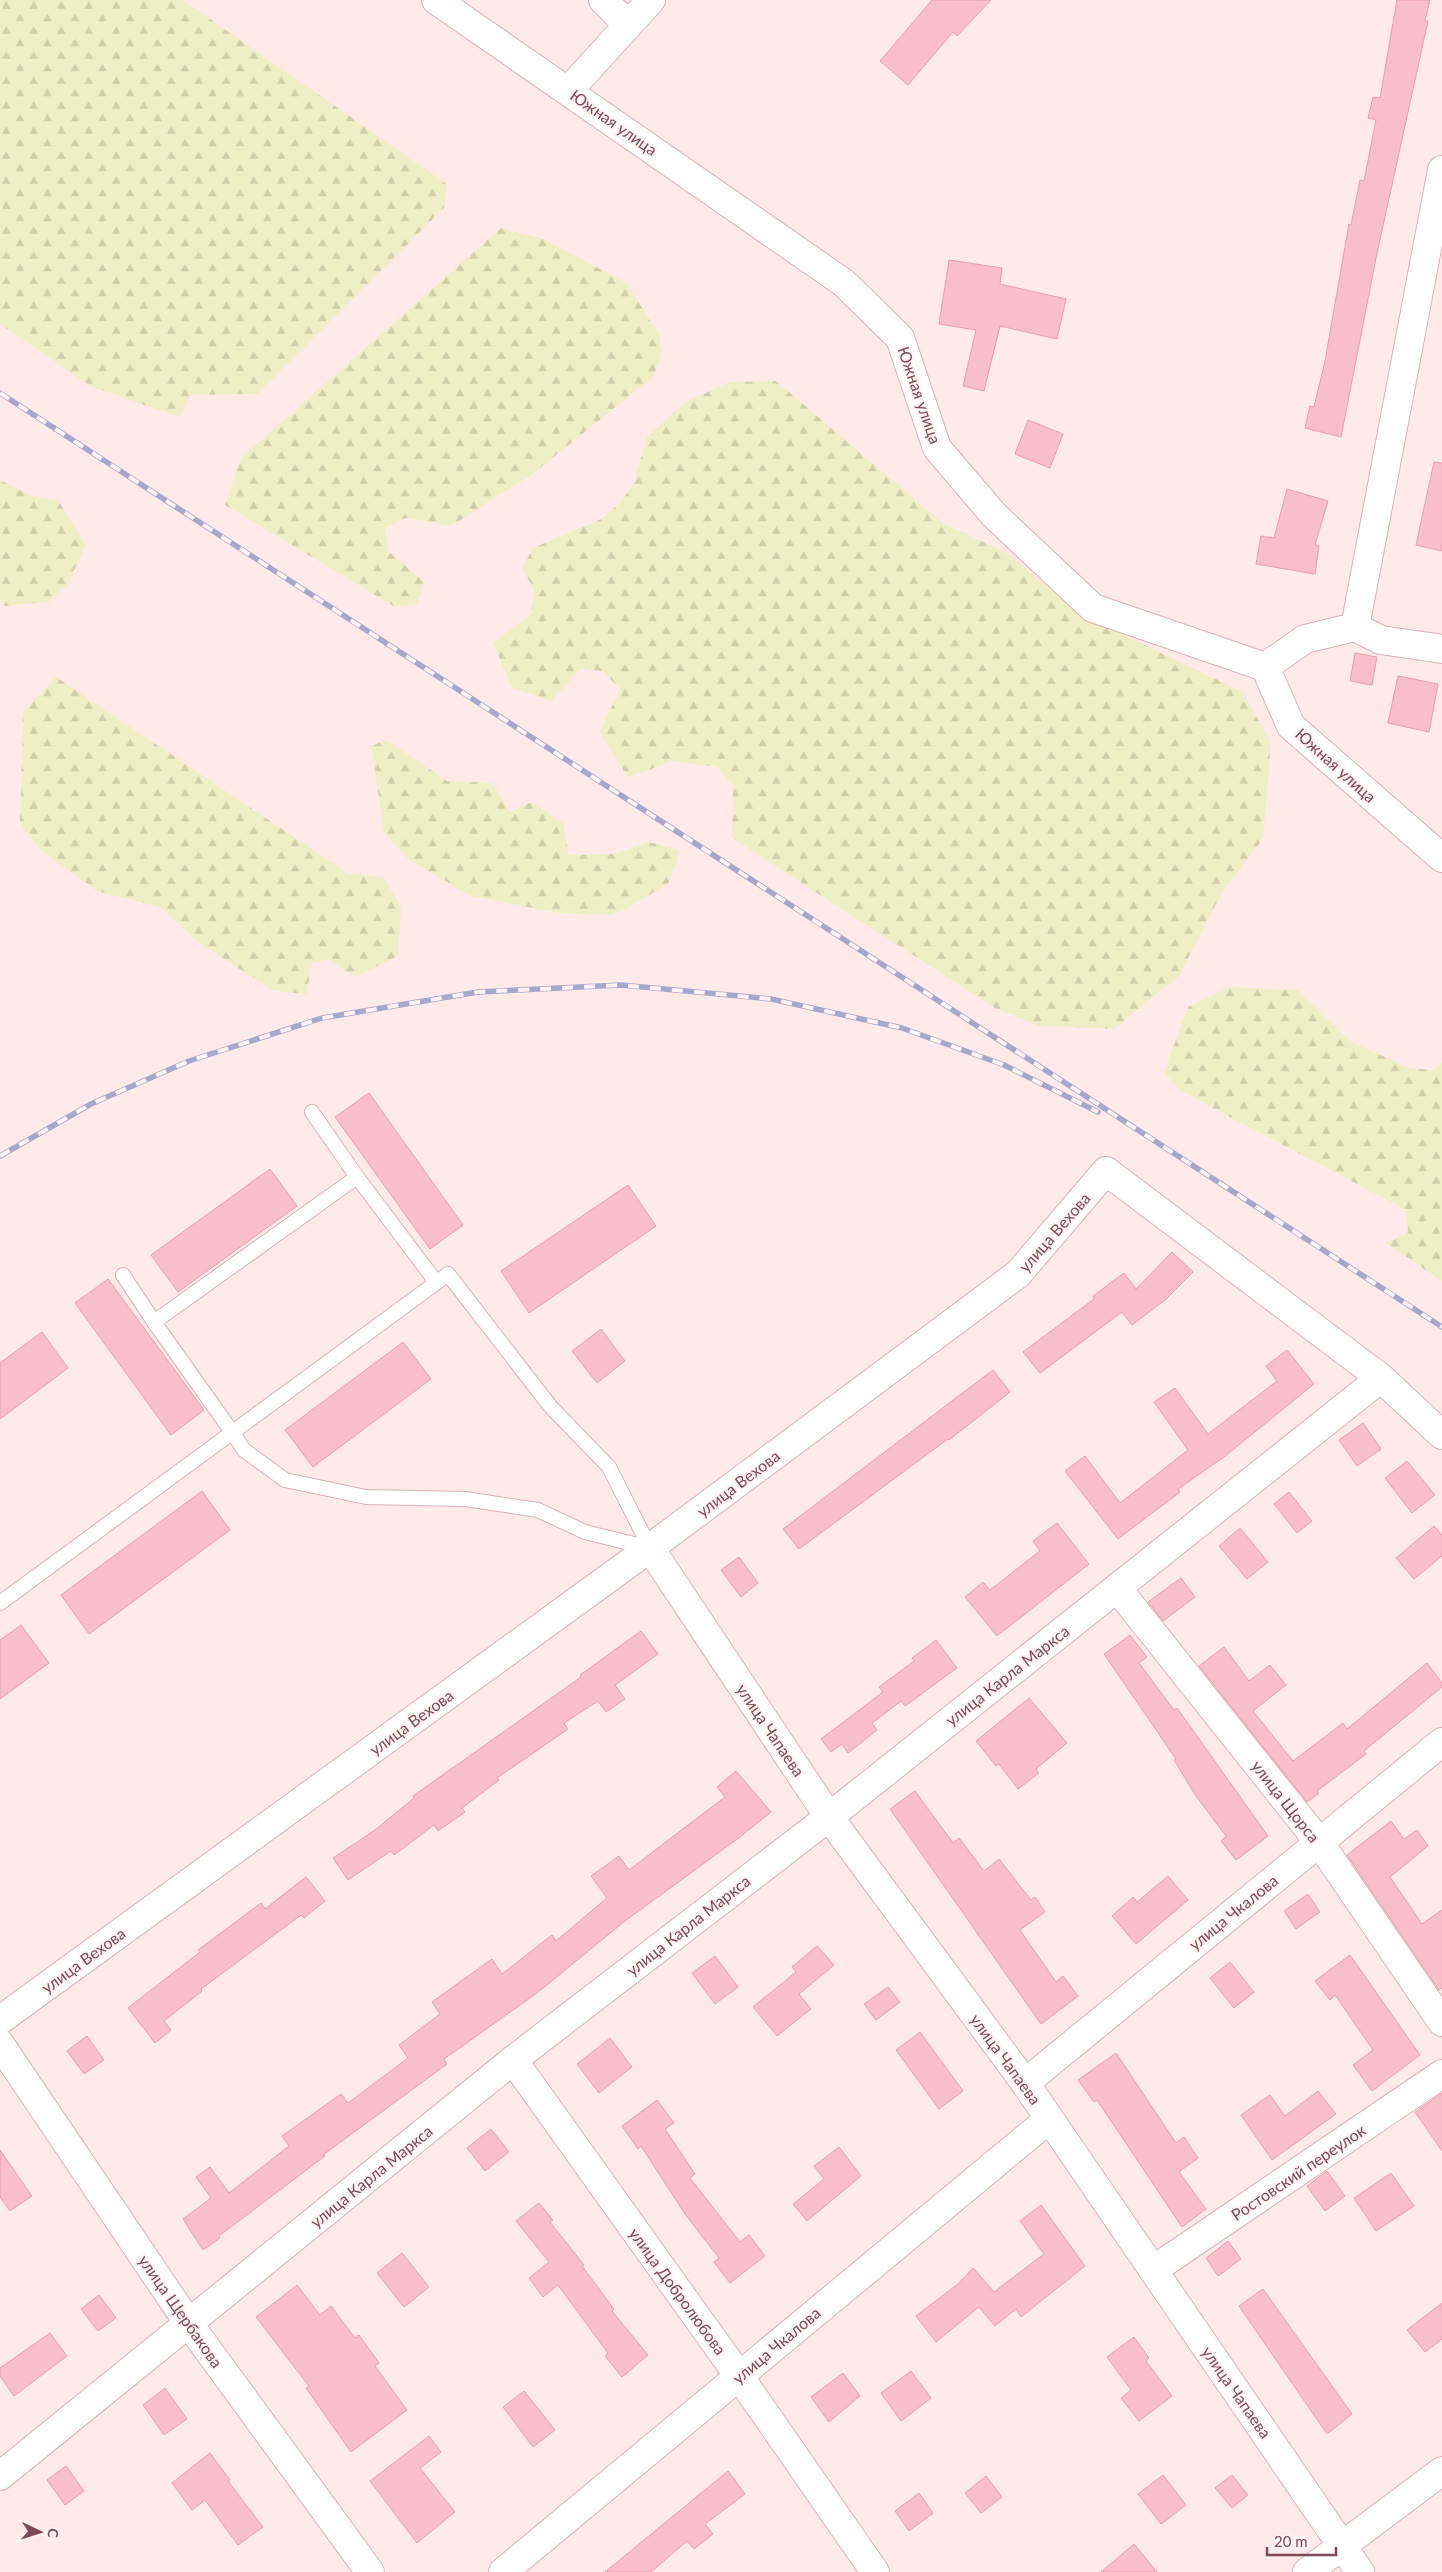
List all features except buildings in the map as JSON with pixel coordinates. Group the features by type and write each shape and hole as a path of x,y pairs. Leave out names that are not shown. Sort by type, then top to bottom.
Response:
{"street":[{"name":"Южная улица","path":"436,0 569,90 844,282 900,338 936,448 994,515 1093,608 1265,666 1291,726 1442,858"},
{"path":"602,0 617,14 631,21"},
{"path":"569,90 651,0"},
{"path":"1356,627 1442,170"},
{"path":"1265,666 1305,639 1356,627 1381,640 1442,649"},
{"name":"улица Вехова","path":"0,2020 650,1548 1018,1274 1106,1171 1381,1378 1442,1435"},
{"name":"улица Карла Маркса","path":"0,2476 513,2060 829,1817 1381,1378"},
{"name":"улица Чапаева","path":"650,1548 829,1817 1025,2083 1360,2572"},
{"name":"улица Щорса","path":"1117,1588 1318,1842 1442,2022"},
{"name":"улица Чкалова","path":"1025,2083 1442,1742"},
{"name":"улица Щербакова","path":"0,2044 189,2324 370,2572"},
{"name":"улица Добролюбова","path":"513,2060 739,2376 876,2572"},
{"name":"Ростовский переулок","path":"1153,2270 1442,2074"},
{"name":"улица Чкалова","path":"503,2572 1049,2119"},
{"path":"1307,2572 1442,2471"}],"lane":[{"path":"312,1112 357,1178 436,1282"},
{"path":"154,1322 357,1178"},
{"path":"0,1603 448,1274 550,1406 609,1467 650,1548"},
{"path":"122,1275 244,1450 285,1480 366,1497 466,1499 538,1510 585,1532 650,1548"}],"green space":[{"path":"0,0 183,0 447,184 444,208 258,394 191,395 179,417 90,386 0,324"},
{"path":"501,228 544,239 626,283 659,334 662,356 653,377 530,476 451,526 405,518 385,529 388,551 424,582 417,604 395,607 225,505 241,458"},
{"path":"776,381 943,523 1007,553 1082,615 1243,692 1271,743 1263,839 1221,894 1179,976 1114,1029 1039,1026 995,1008 732,838 733,787 717,767 671,761 628,778 600,732 620,689 603,671 581,669 551,701 512,688 493,643 531,614 534,590 522,568 533,548 601,519 620,503 634,483 647,437 684,403 729,382"},
{"path":"0,480 32,496 58,500 86,545 67,585 49,602 4,606 0,601"},
{"path":"56,677 348,873 384,877 401,908 398,956 355,977 327,959 312,963 306,994 274,991 198,942 160,907 97,891 40,850 20,824 23,712"},
{"path":"387,740 447,781 493,783 510,812 531,802 563,823 569,855 613,854 649,842 680,850 669,883 625,910 608,915 558,913 471,896 408,859 384,832 371,746"},
{"path":"1230,987 1298,990 1350,1041 1409,1068 1433,1070 1442,1062 1442,1281 1386,1243 1408,1233 1406,1210 1179,1090 1164,1072 1188,1007"}],"railway":[{"path":"0,393 1442,1327"},
{"path":"0,1156 91,1104 189,1061 322,1018 478,992 621,985 771,999 902,1028 1004,1065 1098,1112"}]}
